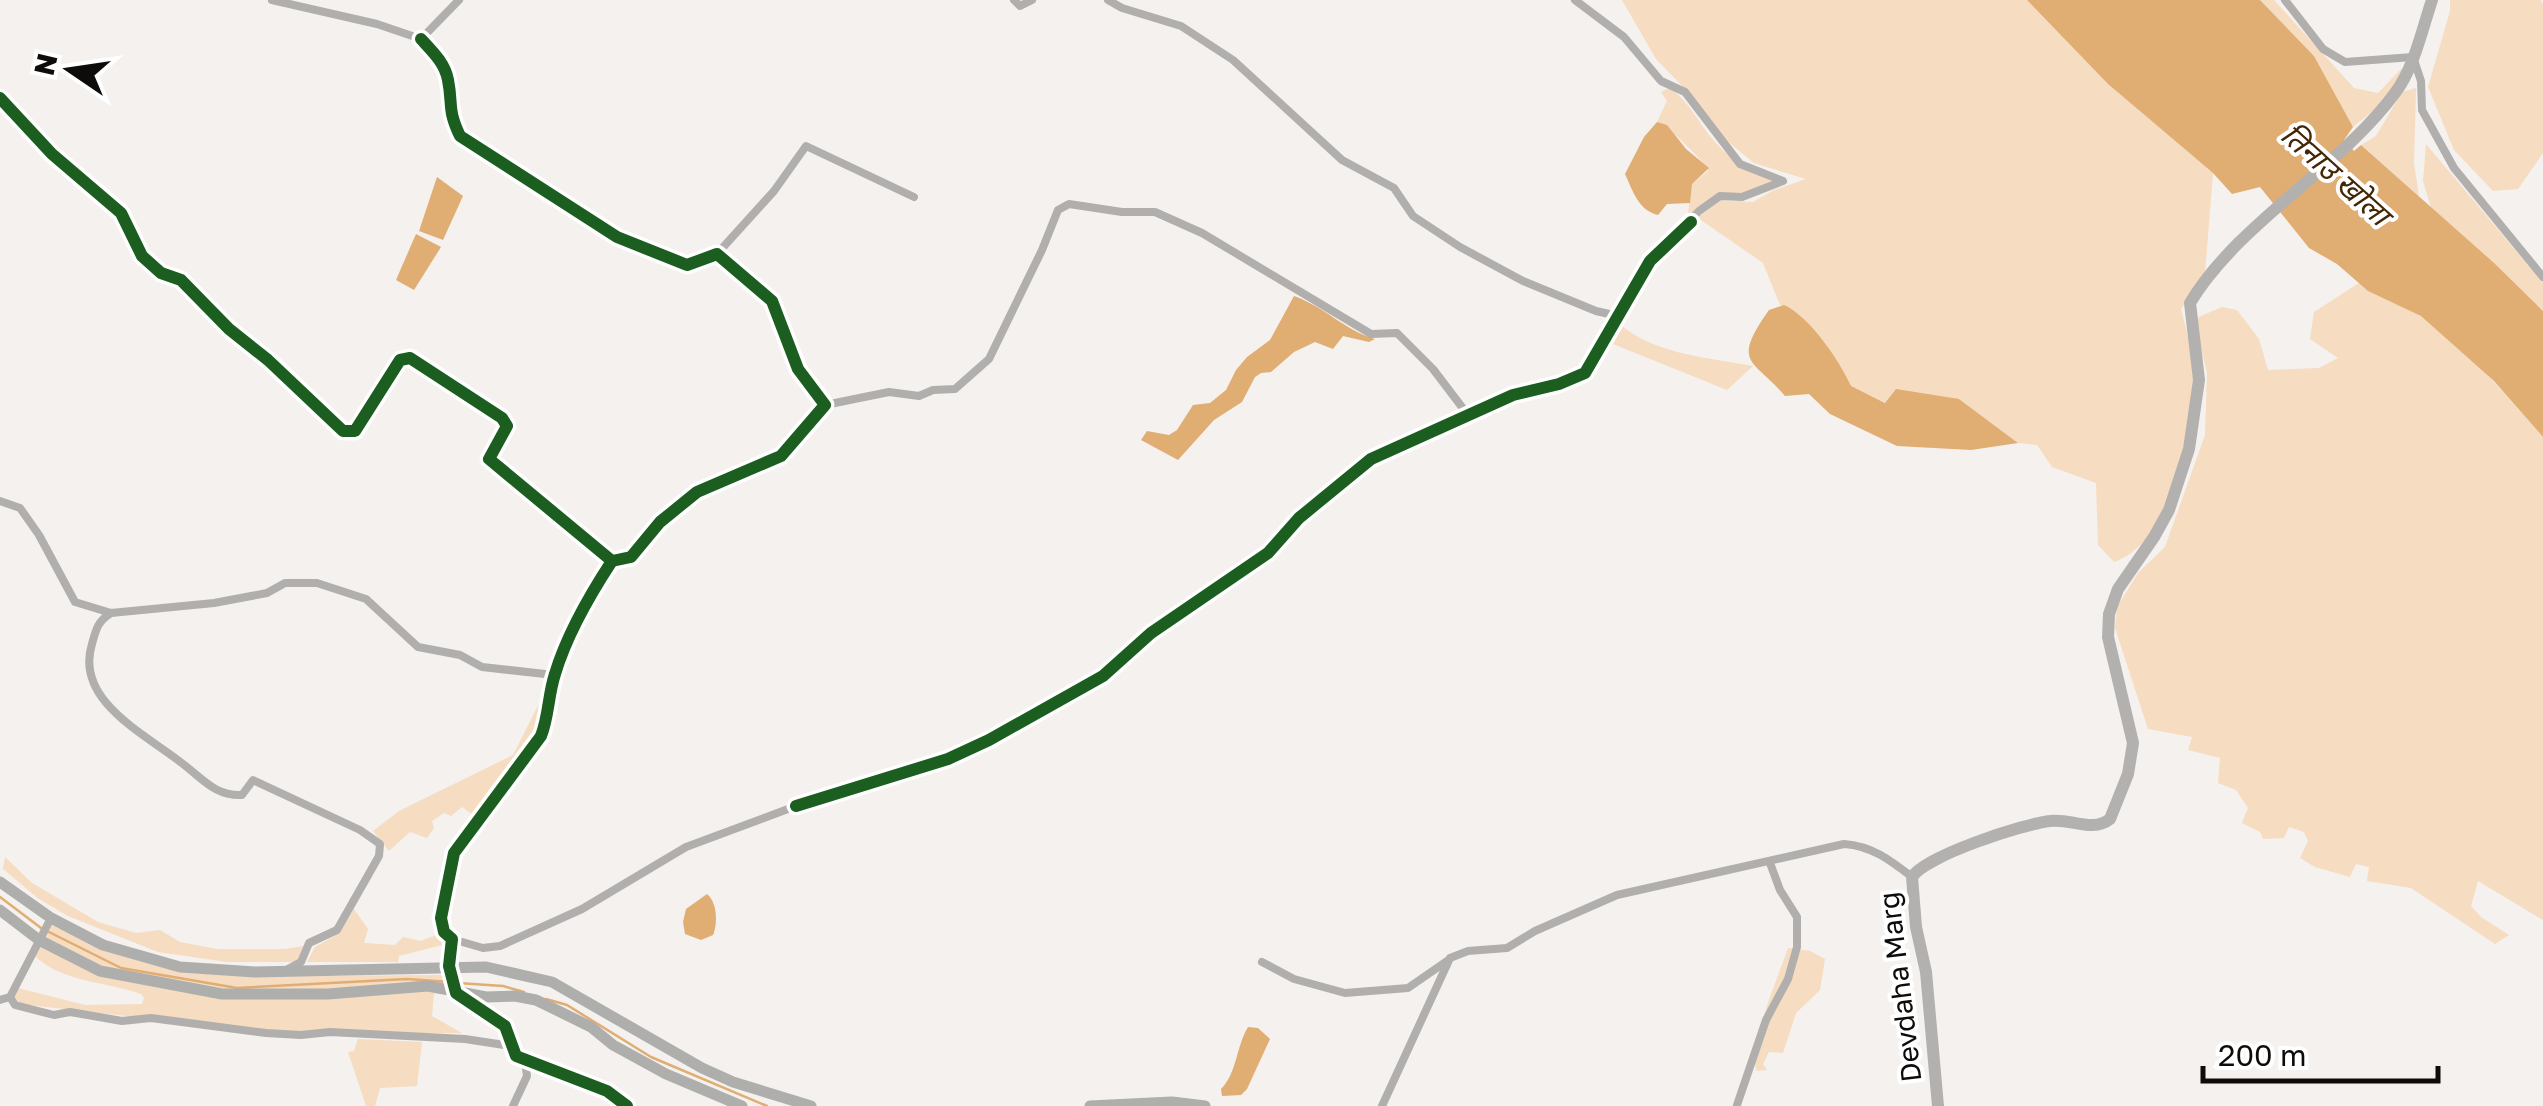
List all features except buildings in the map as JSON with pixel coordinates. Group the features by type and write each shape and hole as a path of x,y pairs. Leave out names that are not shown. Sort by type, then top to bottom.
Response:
{"main road":[{"name":"Devdaha Marg","path":"1938,1106 1926,972 1910,889 1912,876 1942,854 2042,822 2066,820 2095,827 2110,819 2128,774 2134,743 2108,637 2109,614 2118,589 2169,510 2189,449 2199,380 2190,304 2241,244 2357,135 2398,90 2432,0"},
{"path":"0,882 51,918 103,945 180,967 486,967 552,982 702,1068 733,1082 811,1106"},
{"path":"0,910 39,940 100,970 222,994 328,994 428,986 486,997 515,996 551,1005 666,1074 742,1106"},
{"path":"1090,1106 1172,1102 1204,1106"}],"street":[{"path":"272,0 377,24 421,39 442,62 448,79 450,114 460,136 617,238 687,266 717,254 774,191 806,146 914,196"},
{"path":"421,39 459,0"},
{"path":"1014,0 1020,6 1032,0"},
{"path":"1108,0 1181,26 1233,60 1342,160 1394,188 1413,216 1460,247 1523,281 1618,316"},
{"path":"1468,415 1433,369 1397,332 1371,334 1202,233 1154,212 1069,204 1058,210 989,358 954,389 933,390 920,396 889,392 824,406 781,456 697,492 660,522 630,557 612,561 589,596 554,676 547,721 540,736 454,853 441,918 444,932 452,940 484,948 500,946 582,909 686,846 968,751 1103,676 1151,632 1268,552 1298,518 1371,459 1513,395 1585,373 1650,260 1699,211 1720,196 1742,197 1783,182 1740,164 1685,92 1661,80 1624,37 1575,0"},
{"path":"2284,0 2323,49 2345,62 2413,56 2421,81 2422,110 2454,168 2543,277"},
{"path":"0,98 52,154 122,213 142,256 161,274 181,280 229,329 343,431 355,430 400,360 410,358 502,418 507,426 489,460 612,561"},
{"path":"717,254 772,301 798,369 824,406"},
{"path":"0,501 20,508 39,534 75,602 111,612 214,602 267,593 285,583 317,583 366,599 418,647 460,655 482,667 554,676"},
{"path":"111,612 99,620 87,660 96,688 127,725 227,796 242,795 253,780 311,805 380,844 379,856 338,930 309,943 301,962 286,970"},
{"path":"1262,962 1294,979 1345,993 1408,988 1450,958 1468,951 1507,948 1534,931 1617,895 1770,863 1821,848 1858,845 1882,854 1912,876"},
{"path":"1737,1105 1766,1020 1788,979 1797,946 1797,918 1770,863"},
{"path":"51,918 5,999 15,1005 54,1016 70,1012 122,1021 151,1018 266,1034 301,1036 330,1032 465,1039 511,1046"},
{"path":"452,940 454,990 506,1026 516,1056 607,1091 627,1106"},
{"path":"1382,1106 1450,958"},
{"path":"514,1106 527,1076 525,1062"}],"shaded area":[{"path":"1622,0 2027,0 2108,84 2213,173 2205,273 2181,309 2193,378 2189,427 2164,509 2151,533 2134,551 2114,562 2098,545 2096,483 2052,467 2037,445 2018,443 1959,399 1886,403 1850,386 1811,327 1780,305 1763,263 1698,218 1719,200 1753,202 1806,179 1754,163 1714,130 1688,92 1656,59"},
{"path":"2260,0 2274,0 2354,88 2378,93 2402,68 2396,86 2384,102 2353,127 2314,56"},
{"path":"2450,0 2541,0 2543,4 2543,153 2518,189 2493,191 2454,150 2428,87"},
{"path":"1669,88 1722,150 1776,182 1740,196 1726,194 1687,221 1692,184 1708,171 1685,144 1657,122 1667,101 1661,92"},
{"path":"2416,88 2414,163 2419,196 2361,145 2376,136 2402,92"},
{"path":"2426,144 2543,283 2543,311 2431,208 2423,181"},
{"path":"2359,283 2437,328 2485,373 2543,437 2543,920 2478,881 2471,906 2509,935 2495,944 2411,888 2367,881 2369,867 2356,864 2350,877 2315,867 2300,858 2308,841 2304,832 2289,827 2284,838 2263,839 2260,832 2242,823 2248,808 2236,790 2218,783 2220,758 2188,750 2192,737 2148,729 2115,628 2117,607 2138,573 2165,547 2205,435 2207,373 2194,319 2222,307 2237,310 2259,339 2268,370 2319,368 2338,358 2310,339 2314,312"},
{"path":"1621,325 1666,349 1753,366 1727,390 1613,344"},
{"path":"547,688 546,707 532,741 473,815 462,807 451,816 444,813 432,821 434,828 427,838 410,832 389,851 373,831 399,811 513,755"},
{"path":"5,857 32,883 98,922 136,933 160,930 180,942 217,949 303,946 297,962 227,962 158,952 68,916 39,899 3,869"},
{"path":"354,909 368,929 364,943 395,945 403,937 420,941 443,933 450,943 399,956 398,962 307,962 315,947 340,933"},
{"path":"51,925 125,956 185,973 450,975 450,995 434,993 432,1016 462,1033 285,1034 20,1004 13,995 18,988 85,1005 142,1004 141,994 71,976 35,956"},
{"path":"1788,948 1810,951 1825,959 1820,990 1796,1013 1783,1053 1769,1052 1763,1064 1767,1070 1757,1071 1760,1029"},
{"path":"358,1039 422,1042 417,1086 380,1088 375,1106 366,1106 348,1052 354,1051"}],"water":[{"name":"तिनाउ खोला","path":"2027,0 2260,0 2314,56 2353,127 2344,140 2354,151 2361,145 2543,311 2543,437 2494,381 2421,316 2368,291 2337,264 2309,248 2260,187 2232,194 2213,173 2108,84"},
{"path":"1657,122 1667,125 1686,149 1709,168 1692,184 1690,203 1667,204 1658,215 1641,204 1625,174 1644,137"},
{"path":"437,177 463,196 443,240 419,231"},
{"path":"416,234 441,247 414,290 396,280"},
{"path":"1294,296 1375,339 1369,342 1343,336 1333,349 1315,342 1294,352 1271,372 1255,377 1242,402 1214,420 1178,460 1141,440 1147,431 1169,435 1177,430 1193,405 1210,403 1226,390 1247,357 1270,340"},
{"path":"1784,305 1823,340 1851,386 1885,403 1896,389 1959,399 2018,443 1971,450 1897,446 1830,414 1809,394 1785,396 1756,367 1749,352 1757,328 1769,310"},
{"path":"707,894 715,907 716,925 713,935 701,940 685,934 683,922 686,909"},
{"path":"1248,1027 1258,1028 1270,1039 1247,1089 1241,1095 1222,1096 1221,1089"}],"waterway":[{"path":"0,897 41,928"},
{"path":"49,932 121,968 237,988 407,979 450,982"},
{"path":"458,983 503,986 524,992"},
{"path":"546,999 567,1005 651,1057 767,1106"}],"cycle path":[{"path":"421,39 446,74 460,136 617,237 687,265 717,254 772,301 798,369 825,405 781,456 697,492 660,522 631,557 612,561 566,644 541,736 454,853 441,918 444,932 452,939 449,966 456,993 505,1026 516,1056 607,1091 627,1106"},
{"path":"0,98 52,154 121,213 142,256 161,273 181,280 229,329 343,431 355,431 400,360 410,358 502,418 507,426 489,459 612,561"},
{"path":"796,806 948,759 989,740 1103,676 1151,633 1268,553 1299,518 1371,459 1513,395 1585,373 1650,261 1691,222"}]}
